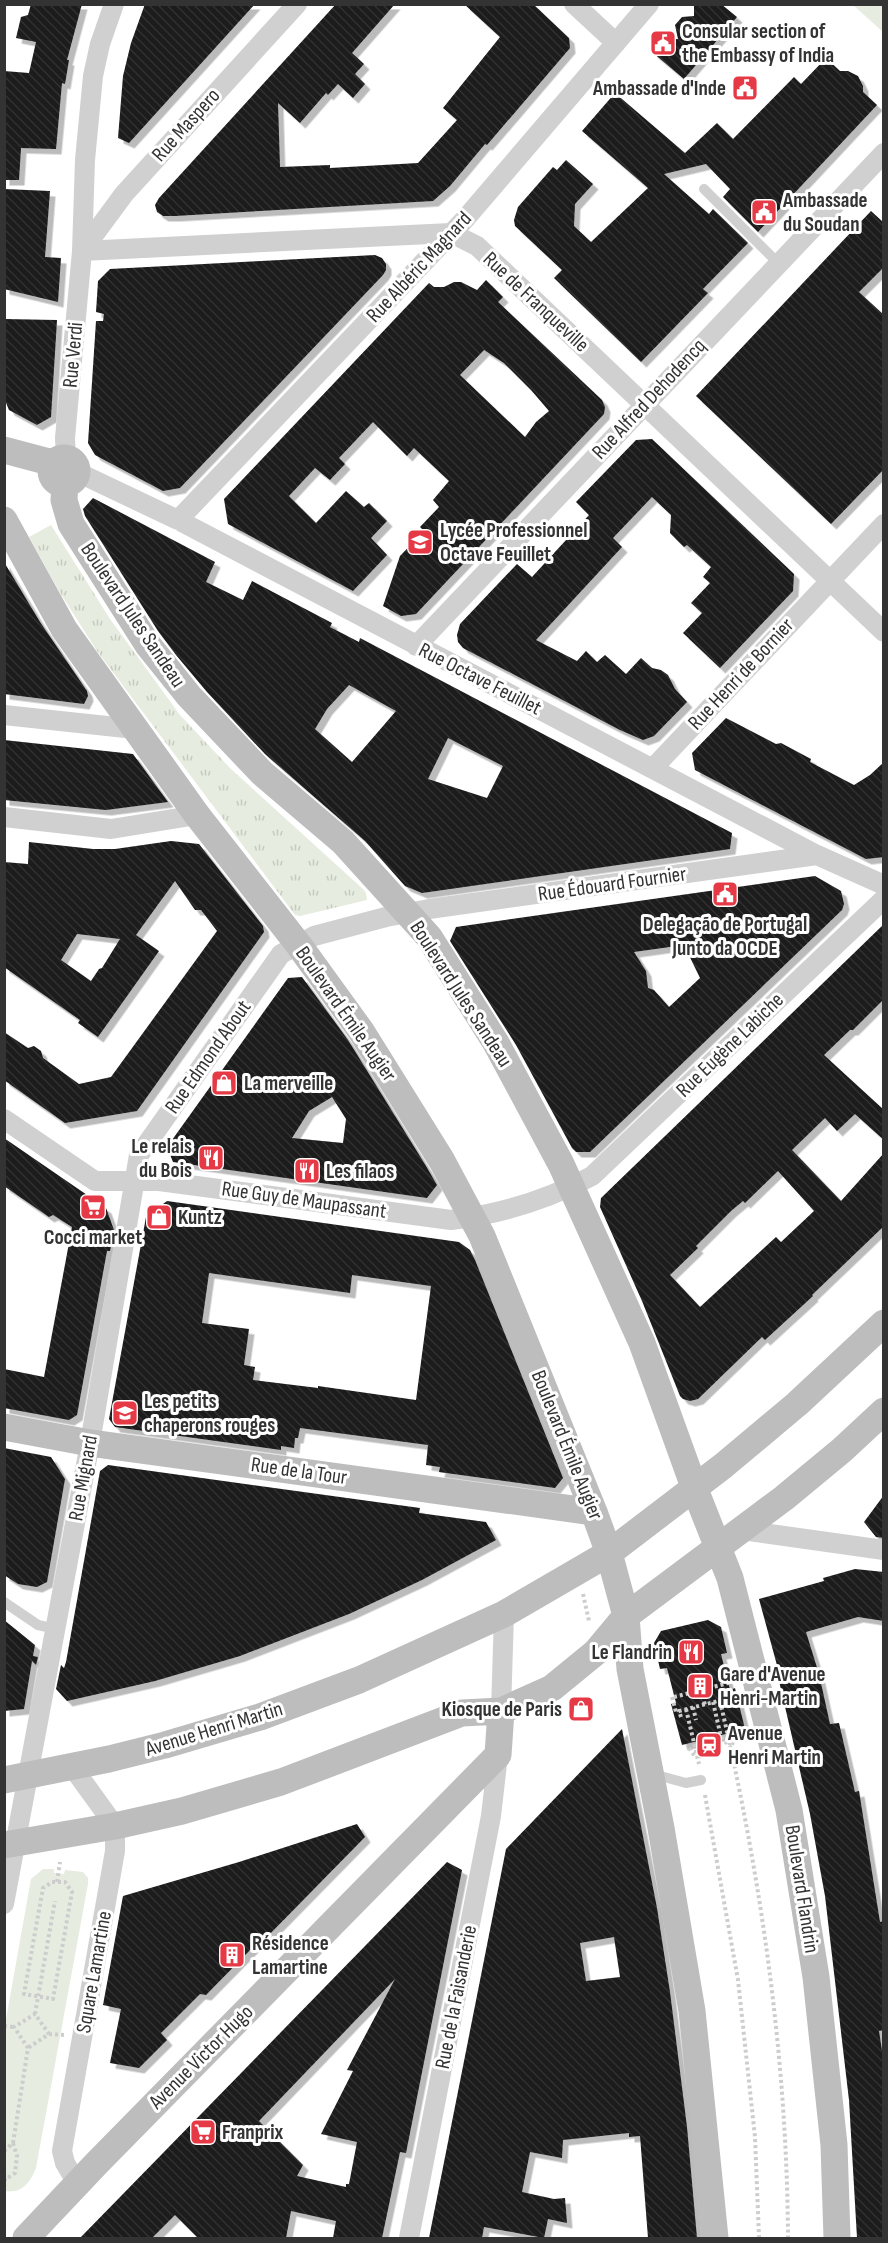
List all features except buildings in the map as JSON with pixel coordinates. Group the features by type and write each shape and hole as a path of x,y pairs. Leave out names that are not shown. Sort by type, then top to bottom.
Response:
{"street":[{"name":"Rue Verdi","path":"65,469 65,438 82,251 85,160 93,76 100,44 114,4"},
{"name":"Rue Maspero","path":"82,251 124,194 297,4"},
{"path":"574,4 616,43"},
{"name":"Rue Albéric Magnard","path":"178,520 451,233 649,4"},
{"name":"Rue Alfred Dehodencq","path":"416,646 884,153"},
{"name":"Rue de Franqueville","path":"82,251 451,233 477,246 884,632"},
{"name":"Rue Octave Feuillet","path":"4,450 65,469 178,520 817,855 884,885"},
{"name":"Boulevard Jules Sandeau","path":"65,469 64,500 71,524 148,645 189,696 262,773 343,842 429,937 496,1043 572,1186 642,1343 694,1487"},
{"name":"Boulevard Émile Augier","path":"4,520 64,629 197,815 298,944 361,1031 447,1169 473,1217 594,1512 609,1553 627,1616"},
{"name":"Rue Henri de Bornier","path":"653,768 884,525"},
{"path":"4,715 135,729"},
{"path":"4,817 111,829 197,815"},
{"name":"Rue Édouard Fournier","path":"298,944 314,936 408,913 817,855"},
{"name":"Rue Eugène Labiche","path":"473,1217 493,1214 543,1199 592,1176 884,899"},
{"name":"Rue Edmond About","path":"134,1181 139,1155 281,954 298,944"},
{"name":"Rue Guy de Maupassant","path":"4,1119 95,1181 159,1181 452,1220 473,1217"},
{"name":"Rue Mignard","path":"10,1844 17,1777 56,1629 134,1181"},
{"name":"Avenue Henri Martin","path":"17,1777 73,1768 165,1745 260,1717 359,1680 504,1614 609,1553 797,1404 884,1323"},
{"path":"4,1904 10,1844 115,1826 182,1811 281,1782 462,1713 501,1711 552,1688 596,1652 627,1616 742,1530 842,1450 884,1411"},
{"name":"Rue de la Tour","path":"4,1427 90,1443 594,1512"},
{"name":"Boulevard Flandrin","path":"694,1487 730,1578 789,1810 816,1977 834,2145 837,2238"},
{"path":"742,1530 884,1550"},
{"path":"498,1755 504,1614"},
{"path":"627,1616 630,1669 692,2011 715,2238"},
{"name":"Avenue Victor Hugo","path":"26,2238 498,1755"},
{"name":"Rue de la Faisanderie","path":"409,2238 491,1816 498,1755"},
{"path":"73,1768 115,1826"},
{"name":"Square Lamartine","path":"78,2185 65,2163 62,2151 115,1851 115,1826"}],"lane":[{"path":"704,189 778,263"},
{"path":"4,1602 38,1625 56,1629"},
{"path":"650,1773 686,1783 701,1779"}],"path":[{"path":"583,1593 590,1625"},
{"path":"728,1705 726,1699 676,1712 673,1697 729,1683"},
{"path":"701,1690 705,1705"},
{"path":"720,1701 729,1737 763,1928 788,2164 788,2238"},
{"path":"713,1702 721,1737 731,1748"},
{"path":"693,1707 696,1720"},
{"path":"686,1709 698,1761 738,1980 755,2137 759,2238"},
{"path":"679,1711 681,1717"},
{"path":"731,1748 735,1735"},
{"path":"698,1761 702,1744"},
{"path":"689,1748 698,1761"},
{"path":"57,1882 60,1862"},
{"path":"52,1882 57,1882 68,1885 72,1892 53,1999 24,1994 43,1888 52,1882"},
{"path":"28,2048 49,2034 35,2014 55,1901"},
{"path":"4,2026 14,2027 35,2014"},
{"path":"4,2187 5,2178 15,2172 17,2156 13,2143 28,2048 14,2027"},
{"path":"4,2151 13,2143"}],"green space":[{"path":"853,5 883,5 883,32"},
{"path":"51,525 110,619 180,715 231,769 363,889 367,900 300,916 295,915 97,651 59,591 29,537"},
{"path":"43,1869 54,1869 54,1873 64,1874 65,1870 83,1872 88,1878 88,1884 36,2168 31,2178 20,2189 4,2191 5,2025 31,1879"}],"place":[{"name":"Consular section of the Embassy of India","path":"663,43"},
{"name":"Ambassade d'Inde","path":"745,88"},
{"name":"Ambassade du Soudan","path":"764,212"},
{"name":"Lycée Professionnel Octave Feuillet","path":"420,542"},
{"name":"Delegação de Portugal Junto da OCDE","path":"725,894"},
{"name":"La merveille","path":"224,1083"},
{"name":"Le relais du Bois","path":"211,1158"},
{"name":"Les filaos","path":"307,1171"},
{"name":"Cocci market","path":"93,1207"},
{"name":"Kuntz","path":"159,1217"},
{"name":"Les petits chaperons rouges","path":"125,1413"},
{"name":"Le Flandrin","path":"691,1652"},
{"name":"Gare d'Avenue Henri-Martin","path":"700,1686"},
{"name":"Kiosque de Paris","path":"581,1709"},
{"name":"Avenue Henri Martin","path":"709,1745"},
{"name":"Résidence Lamartine","path":"232,1955"},
{"name":"Franprix","path":"203,2132"}]}
